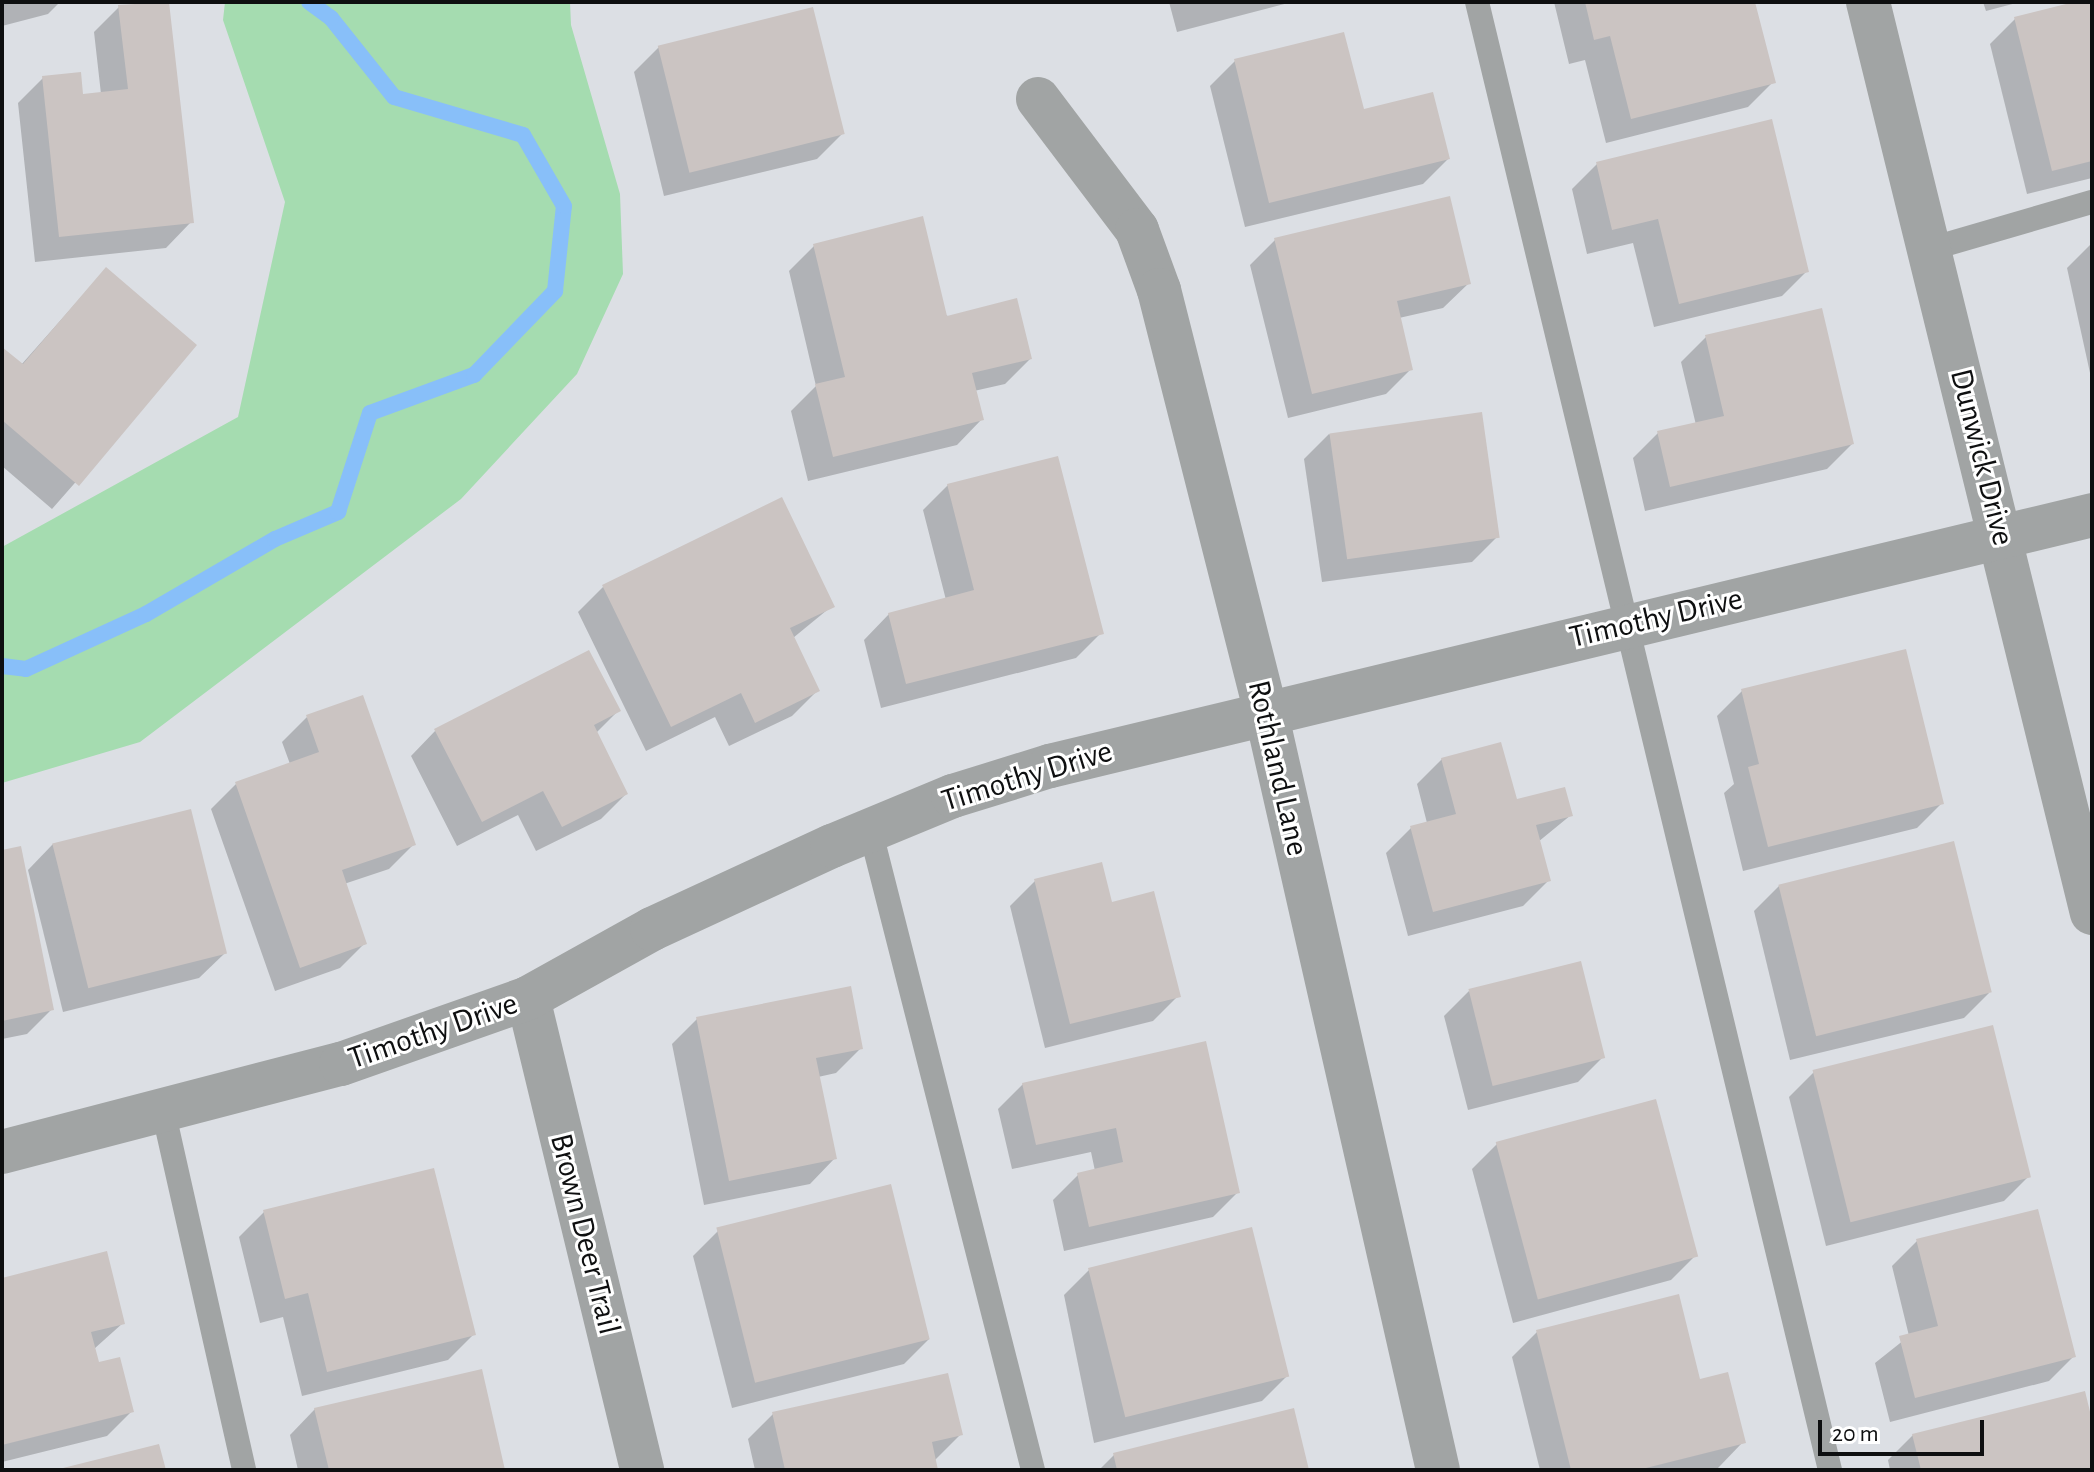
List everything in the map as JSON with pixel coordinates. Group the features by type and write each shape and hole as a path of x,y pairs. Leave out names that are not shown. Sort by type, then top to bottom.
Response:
{"street":[{"name":"Dunwick Drive","path":"1868,2 2001,536 2080,815 2092,913"},
{"name":"Rothland Lane","path":"1038,99 1137,230 1159,290 1266,712 1438,1470"},
{"name":"Timothy Drive","path":"2,1152 341,1064 528,998 652,929 870,829 1050,766 2092,515"},
{"name":"Brown Deer Trail","path":"528,998 642,1470"}],"lane":[{"path":"1477,2 1630,624 1689,891 1830,1470"},
{"path":"1930,249 2092,202"},
{"path":"870,829 1033,1470"},
{"path":"163,1110 244,1470"}],"green space":[{"path":"225,2 570,2 571,25 620,194 623,274 577,374 461,499 140,742 2,783 2,547 238,417 285,202 223,20"}],"building":[{"path":"169,2 194,223 59,237 42,76 81,72 83,94 128,89 118,5"},
{"path":"1585,2 1755,2 1776,83 1631,119 1610,36 1594,40"},
{"path":"2074,2 2092,2 2092,161 2052,171 2014,17"},
{"path":"813,7 845,134 689,173 658,46"},
{"path":"1344,32 1364,109 1433,92 1450,159 1269,203 1234,59"},
{"path":"1772,119 1809,272 1679,304 1658,219 1612,230 1596,162"},
{"path":"1450,196 1471,284 1397,301 1413,370 1312,394 1274,238"},
{"path":"923,216 947,316 1017,298 1032,359 972,373 984,420 833,457 815,384 845,377 813,244"},
{"path":"106,267 197,345 79,486 2,420 2,347 23,364"},
{"path":"1822,308 1854,444 1670,487 1657,431 1724,416 1705,335"},
{"path":"1482,412 1500,538 1347,559 1329,433"},
{"path":"1058,456 1104,634 906,684 888,613 974,590 947,484"},
{"path":"782,497 835,607 790,628 820,691 755,723 741,693 671,727 602,585"},
{"path":"1906,649 1944,804 1768,847 1748,767 1759,764 1741,689"},
{"path":"589,650 621,711 594,725 628,794 562,827 543,791 482,822 434,729"},
{"path":"363,695 416,845 342,870 367,944 300,968 235,782 319,752 306,715"},
{"path":"1501,742 1517,799 1565,787 1573,816 1536,825 1551,881 1433,912 1410,826 1456,814 1441,758"},
{"path":"191,809 227,954 88,988 52,844"},
{"path":"1954,841 1992,992 1816,1036 1778,885"},
{"path":"21,846 54,1010 2,1021 2,850"},
{"path":"1102,862 1112,902 1154,891 1181,997 1070,1024 1034,879"},
{"path":"1581,961 1605,1058 1493,1086 1468,989"},
{"path":"851,986 863,1049 816,1058 837,1159 729,1181 696,1017"},
{"path":"1993,1025 2031,1177 1851,1222 1813,1070"},
{"path":"1206,1041 1240,1193 1089,1227 1077,1173 1123,1162 1116,1128 1036,1145 1022,1083"},
{"path":"1656,1099 1698,1256 1538,1299 1496,1142"},
{"path":"434,1168 476,1335 327,1372 308,1293 285,1299 263,1210"},
{"path":"891,1184 930,1339 755,1383 716,1228"},
{"path":"2038,1209 2076,1357 1915,1398 1899,1336 1938,1326 1916,1239"},
{"path":"1252,1227 1289,1376 1125,1417 1088,1268"},
{"path":"107,1251 125,1324 91,1332 99,1362 120,1357 134,1412 2,1445 2,1278"},
{"path":"1679,1294 1700,1379 1728,1372 1746,1443 1638,1470 1571,1470 1536,1330"},
{"path":"482,1369 505,1470 329,1470 314,1408"},
{"path":"948,1373 963,1435 932,1442 938,1470 785,1470 772,1412"},
{"path":"2085,1391 2092,1420 2092,1470 1921,1470 1912,1434"},
{"path":"1294,1408 1309,1470 1117,1470 1113,1453"},
{"path":"159,1444 166,1470 59,1470 59,1469"}],"waterway":[{"path":"2,666 26,669 146,614 275,539 338,512 370,413 474,375 555,291 564,206 523,135 394,97 331,18 309,2"}]}
